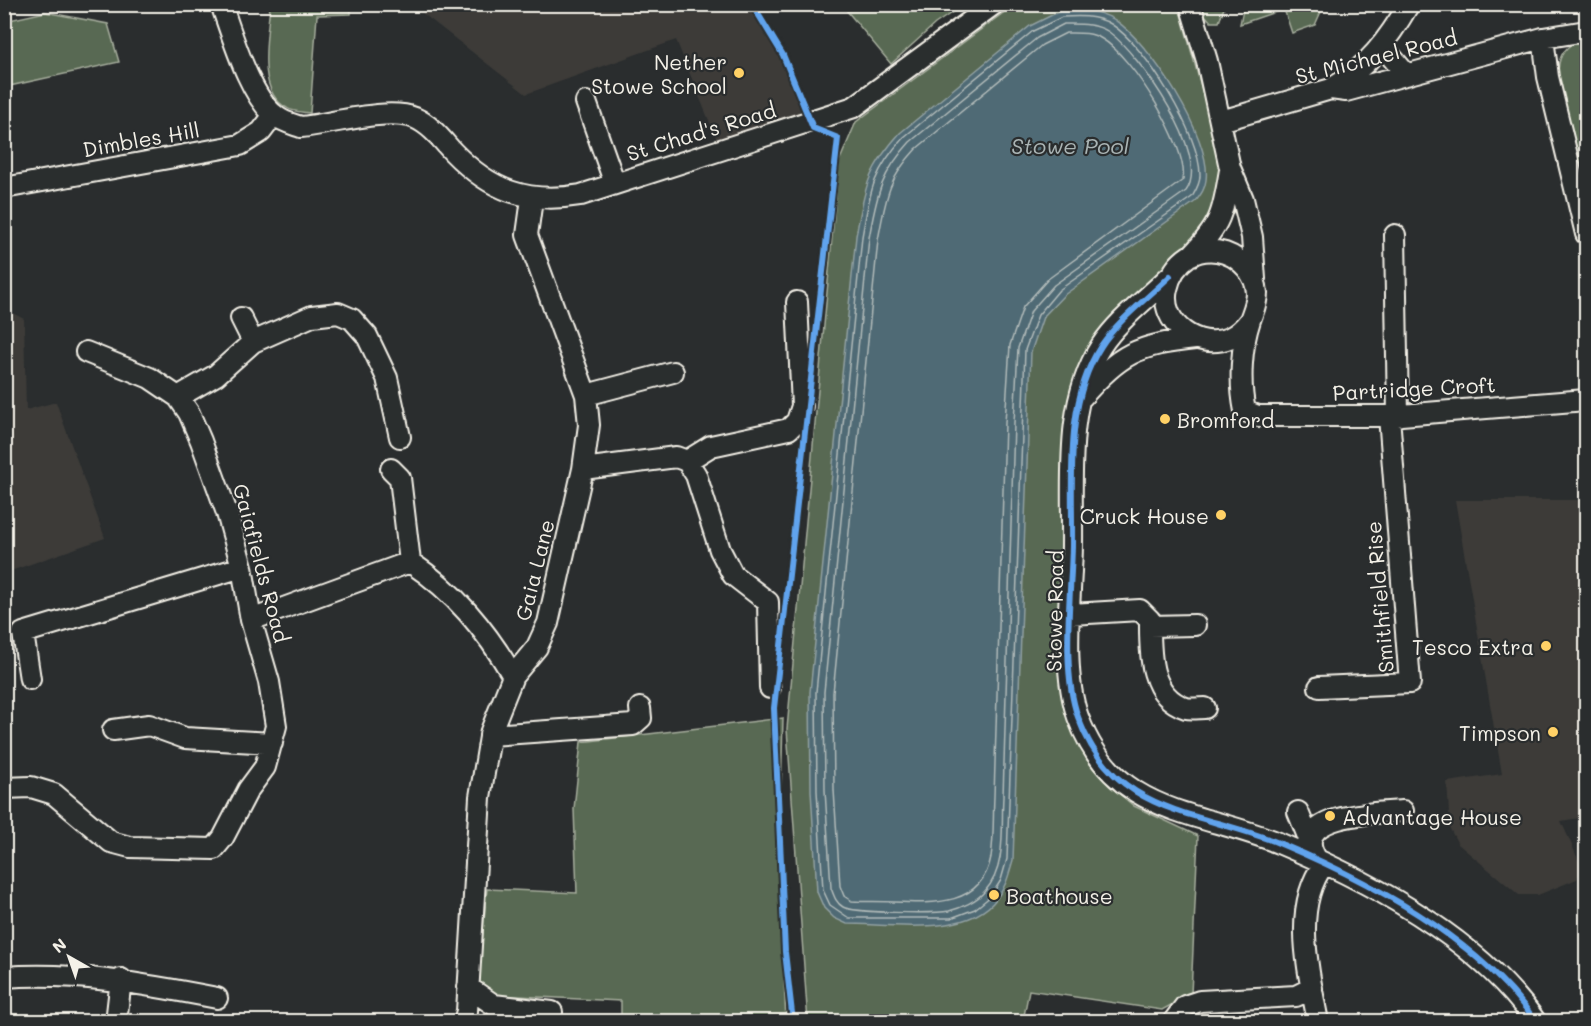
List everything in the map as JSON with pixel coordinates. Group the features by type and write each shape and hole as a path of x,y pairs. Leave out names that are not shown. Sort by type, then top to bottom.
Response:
{"street":[{"path":"221,4 253,85 274,116"},
{"name":"St Chad's Road","path":"274,116 301,127 399,114 416,118 428,126 465,164 495,186 532,198 554,200 581,195 854,107 994,4"},
{"path":"1190,4 1207,61 1230,168 1243,199 1252,237 1255,309 1250,320 1242,368"},
{"path":"1332,89 1352,76 1382,46 1409,4"},
{"name":"St Michael Road","path":"1221,121 1332,89 1346,91 1543,38 1587,31"},
{"path":"1543,38 1548,77 1587,234"},
{"path":"1382,46 1407,75"},
{"path":"586,102 615,183"},
{"name":"Dimbles Hill","path":"4,188 240,145 261,132 274,116"},
{"path":"1195,339 1180,329 1171,317 1166,291 1170,276 1179,264 1192,255 1214,231 1223,211 1230,168"},
{"name":"Gaia Lane","path":"464,1022 480,797 490,735 513,676 537,647 549,622 583,469 589,424 586,395 526,235 532,198"},
{"path":"1394,416 1395,235"},
{"path":"1192,255 1206,250 1233,255 1248,268 1255,282"},
{"name":"Stowe Road","path":"1170,276 1102,344 1087,370 1078,401 1073,462 1069,685 1087,737 1111,772 1148,801 1279,843 1405,906 1487,966 1520,998 1536,1022"},
{"path":"687,461 711,446 789,429 798,421 802,406 796,302"},
{"path":"178,397 216,375 253,342 312,316 338,312 352,319 367,336 387,378 392,425"},
{"path":"240,318 253,342"},
{"path":"1078,401 1101,375 1123,357 1147,346 1195,339 1220,340 1240,331 1250,320"},
{"path":"1220,340 1235,352 1242,368"},
{"name":"Gaiafields Road","path":"4,788 31,787 54,794 67,803 99,835 111,842 130,847 214,849 223,838 248,790 265,767 276,726 269,682 251,620 242,567 227,513 189,413 178,397 150,378 86,352"},
{"name":"Partridge Croft","path":"1242,368 1241,392 1245,411 1258,416 1394,416 1587,400"},
{"path":"586,395 673,372"},
{"name":"Smithfield Rise","path":"1319,687 1410,683 1394,416"},
{"path":"583,469 676,457 687,461 696,475 720,550 733,575 768,602 770,688"},
{"path":"399,473 410,562 436,580 460,602 491,638 513,676"},
{"path":"251,620 410,562"},
{"path":"30,679 23,633 242,567"},
{"path":"1071,614 1140,610 1150,620 1150,659 1153,673 1161,686 1168,696 1186,708 1205,708"},
{"path":"1150,626 1195,625"},
{"path":"490,735 633,725 641,718 640,708"},
{"path":"111,732 149,725 185,738 272,742"},
{"path":"1309,839 1318,828 1346,816 1402,811"},
{"path":"1298,812 1309,839 1309,848 1321,863 1308,897 1305,918 1318,1022"},
{"path":"4,976 50,974 121,979 217,998"},
{"path":"116,1022 121,979"},
{"path":"468,987 494,1005 552,1012"},
{"path":"1173,1022 1185,1006 1200,1002 1296,996 1312,988"}],"shaded area":[{"name":"Nether Stowe School","path":"412,5 748,5 777,49 794,85 801,114 717,140 676,40 526,94"},
{"path":"5,309 24,319 26,410 56,402 105,538 5,573"},
{"path":"1455,500 1586,500 1586,817 1561,821 1582,868 1577,879 1538,895 1519,895 1458,844 1450,829 1447,782 1502,774"}],"green space":[{"path":"1244,4 1324,5 1315,25 1292,33 1284,9 1240,24"},
{"path":"270,5 351,5 351,14 317,15 310,113 287,108 277,100 271,89 266,61"},
{"path":"842,5 963,5 935,24 891,64"},
{"name":"Stowe Pool","path":"1014,5 1179,7 1224,169 1220,194 1205,222 1077,375 1062,680 1069,720 1087,760 1107,783 1134,806 1198,836 1191,994 1162,1010 1029,990 1023,1021 808,1022 787,729 839,162 856,122"},
{"path":"1202,5 1225,5 1219,22 1211,22 1205,15"},
{"path":"45,12 108,24 119,62 5,87 5,21"},
{"path":"1577,40 1586,42 1586,199 1558,75 1562,55"},
{"path":"783,718 779,879 786,1021 621,1021 621,1001 477,994 487,889 577,893 574,809 581,742"}],"water":[{"name":"Stowe Pool","path":"1089,10 1112,18 1129,32 1161,70 1189,117 1199,141 1205,162 1206,180 1196,201 1064,295 1043,317 1031,352 1013,860 1005,885 997,898 984,911 948,924 906,926 847,924 834,918 824,908 817,892 811,791 810,692 856,236 865,192 880,158 900,133 1030,26 1060,11"}],"cycle path":[{"path":"752,4 783,55 813,128 838,138 774,708 785,952 793,1022"},
{"path":"1170,276 1125,318 1101,346 1089,368 1076,417 1072,469 1068,656 1073,698 1078,717 1094,750 1114,774 1137,792 1163,805 1281,844 1387,895 1454,939 1485,965 1512,992 1536,1022"}],"place":[{"name":"Nether Stowe School","path":"739,73"},
{"name":"Bromford","path":"1165,419"},
{"name":"Cruck House","path":"1221,515"},
{"name":"Tesco Extra","path":"1546,646"},
{"name":"Timpson","path":"1553,732"},
{"name":"Advantage House","path":"1330,816"},
{"name":"Boathouse","path":"994,895"}]}
